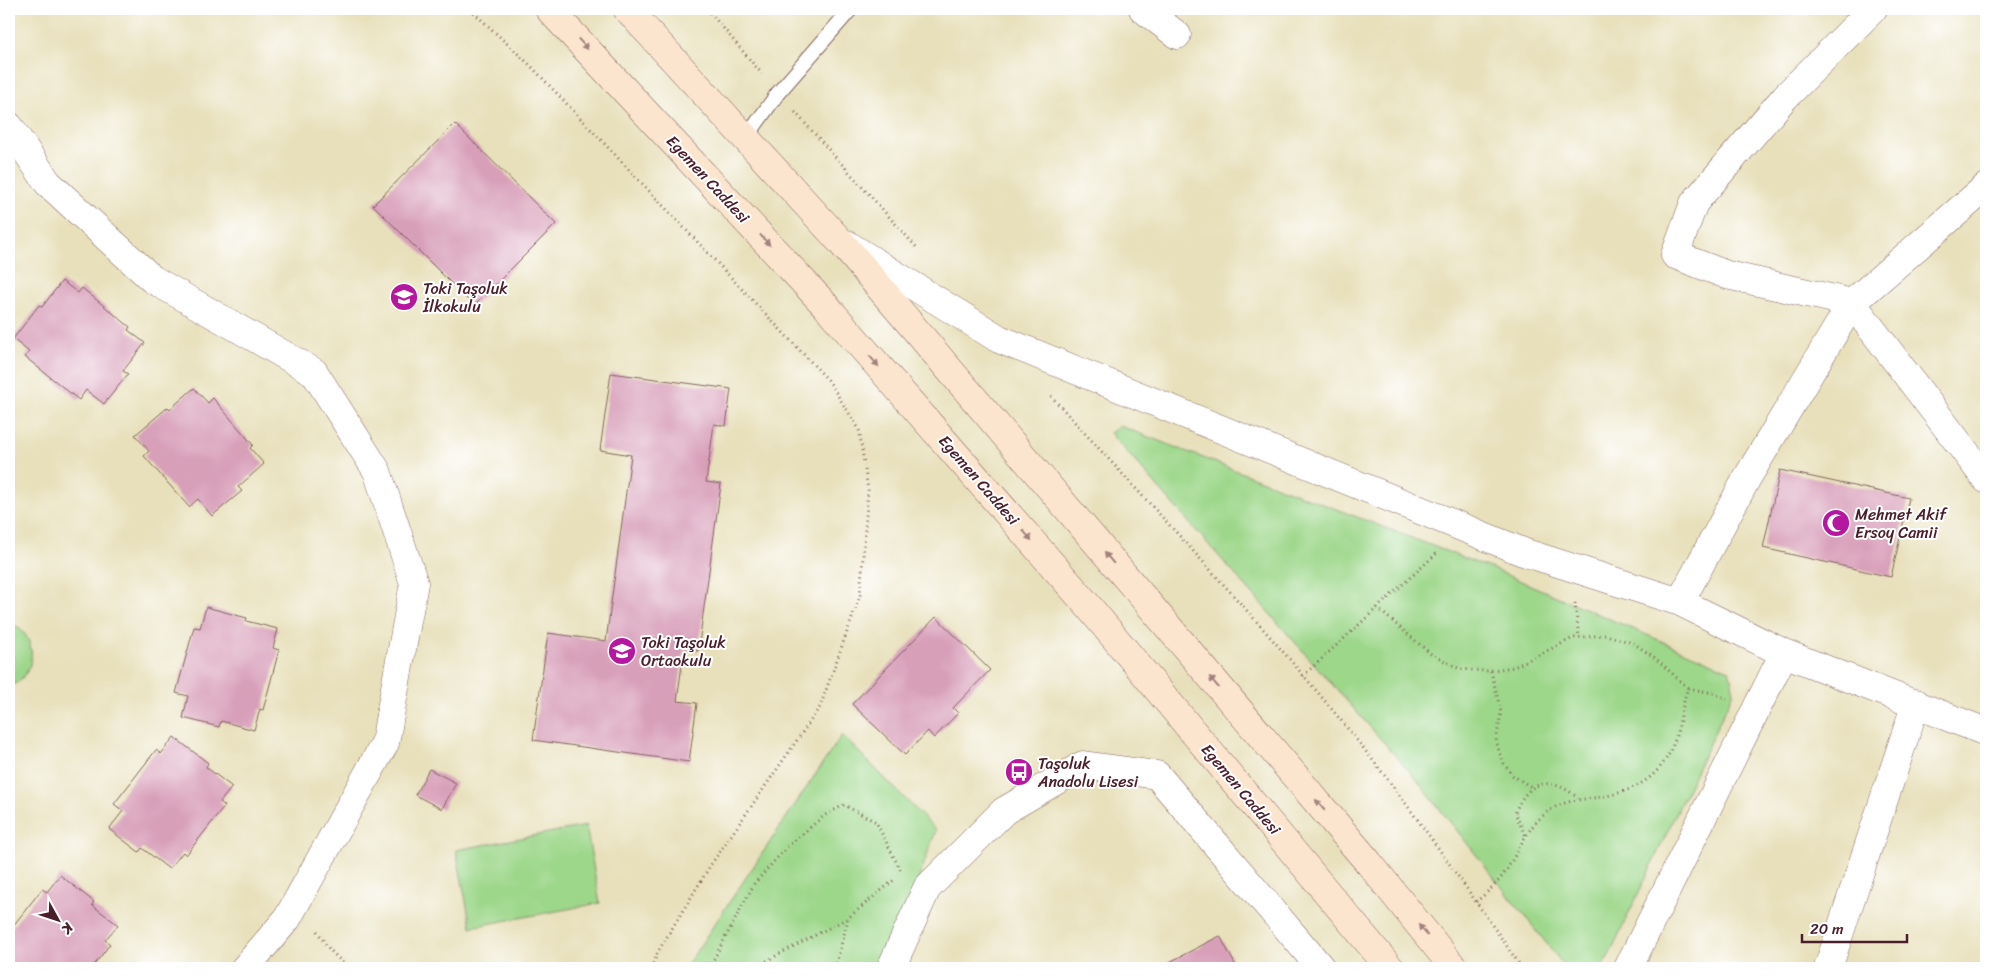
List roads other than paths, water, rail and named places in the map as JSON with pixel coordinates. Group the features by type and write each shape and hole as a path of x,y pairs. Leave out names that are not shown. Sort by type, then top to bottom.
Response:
{"main road":[{"name":"Egemen Caddesi","path":"549,9 826,306 1084,600 1390,968"},
{"path":"627,9 840,241 1362,856 1454,968"}],"street":[{"path":"1143,9 1177,35"},
{"path":"1873,9 1785,97 1694,204 1675,255 1727,275 1852,303 1986,478"},
{"path":"9,126 48,183 152,279 314,372 377,472 414,583 384,744 287,919 245,968"},
{"path":"1680,602 1747,478 1852,303 1986,187"},
{"path":"840,241 999,339 1523,552 1680,602 1784,653 1916,703 1986,732"},
{"path":"1628,968 1784,653"},
{"path":"1828,968 1916,703"},
{"path":"891,968 927,888 1004,811 1083,765 1157,775 1321,968"}],"lane":[{"path":"746,138 778,93 851,9"}],"place":[{"name":"Toki Taşoluk İlkokulu","path":"404,297"},
{"name":"Mehmet Akif Ersoy Camii","path":"1836,523"},
{"name":"Toki Taşoluk Ortaokulu","path":"622,651"},
{"name":"Taşoluk Anadolu Lisesi","path":"1019,772"}]}
